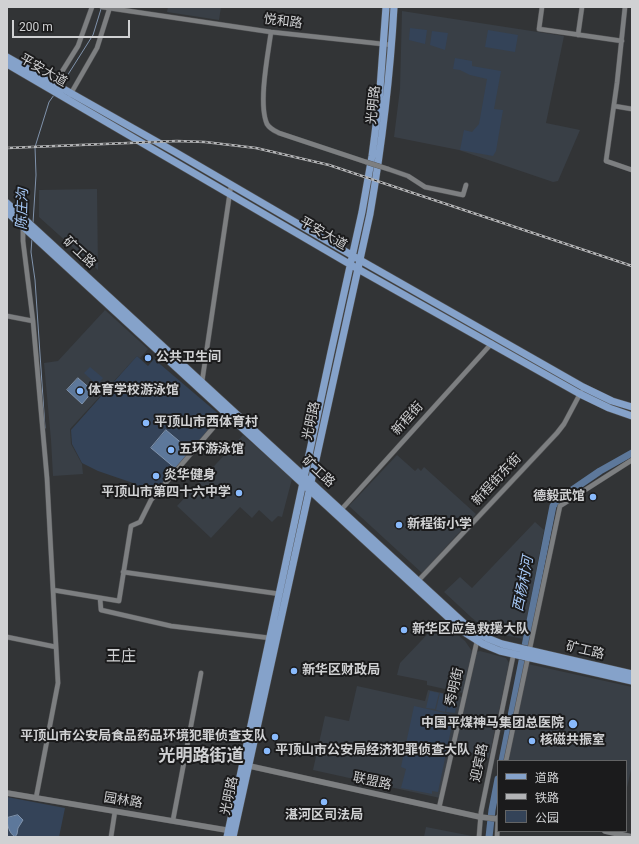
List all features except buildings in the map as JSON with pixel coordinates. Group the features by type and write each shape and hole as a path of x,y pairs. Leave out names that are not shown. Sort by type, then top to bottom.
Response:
{"main road":[{"name":"光明路","path":"245,766 270,638 310,490 360,260 380,158 387,103 388,45 386,7"},
{"name":"光明路","path":"231,834 282,594 302,484 362,212 372,156 394,7"},
{"name":"平安大道","path":"7,57 54,88"},
{"name":"平安大道","path":"7,64 175,152 609,408 632,416"},
{"name":"平安大道","path":"68,95 176,163 230,193 358,269 494,341"},
{"name":"矿工路","path":"7,206 225,414 302,484 339,513 474,631 517,651 632,681"},
{"name":"矿工路","path":"38,236 202,382 311,482 339,513 454,624 477,641 500,651 517,651"},
{"name":"平安大道","path":"582,391 632,407"},
{"name":"矿工路","path":"528,654 632,674"}],"street":[{"path":"54,88 78,46 92,7"},
{"name":"悦和路","path":"102,7 271,32 388,45"},
{"path":"542,7 539,29 622,41"},
{"path":"578,35 582,7"},
{"path":"625,7 614,106 606,161 632,170"},
{"path":"68,95 97,48 109,8"},
{"path":"271,32 264,88 264,106 268,124 271,129 408,176 425,187 463,195 466,185"},
{"path":"614,106 632,109"},
{"path":"202,382 231,185"},
{"path":"25,223 23,241 33,321 47,478 58,690 36,798"},
{"path":"7,316 33,321"},
{"name":"新程街","path":"339,513 494,341"},
{"name":"新程街东街","path":"418,581 557,433 564,424 582,391"},
{"path":"53,590 119,601 131,526 140,522 151,500 225,414"},
{"path":"506,760 560,506 632,460"},
{"path":"123,572 282,594"},
{"path":"100,598 101,610 171,626 270,638"},
{"path":"7,637 56,647"},
{"name":"秀明街","path":"439,808 477,641"},
{"name":"迎宾路","path":"479,837 517,651"},
{"path":"173,820 201,673"},
{"name":"联盟路","path":"245,766 482,817 497,818"},
{"name":"园林路","path":"7,793 173,820 231,834"},
{"path":"111,837 115,811"},
{"path":"497,818 497,837"},
{"path":"610,832 632,837"}],"shaded area":[{"path":"168,7 221,7 219,20 167,12"},
{"path":"402,11 564,36 546,123 580,130 558,181 553,182 459,150 394,137 400,89"},
{"path":"97,189 98,270 39,217 39,190"},
{"path":"105,310 148,349 140,358 137,356 70,429 71,444 82,464 83,474 53,476 44,363 58,361"},
{"name":"体育学校游泳馆","path":"78,378 93,391 82,404 67,390"},
{"name":"五环游泳馆","path":"166,430 191,451 176,469 151,448"},
{"name":"平顶山市第四十六中学","path":"243,435 292,479 282,517 278,516 272,522 259,510 252,518 240,507 211,538 177,506"},
{"path":"397,455 415,471 418,468 421,471 424,467 476,514 422,573 349,506"},
{"path":"535,522 544,530 523,639 499,634 481,625 444,592 460,577 472,588"},
{"path":"441,620 465,641 472,651 463,693 427,685 427,681 397,675 400,663"},
{"path":"480,651 506,658 509,663 489,758 454,751 476,652"},
{"name":"中国平煤神马集团总医院","path":"528,664 632,687 632,765 627,788 627,760 506,760"},
{"path":"357,686 425,701 428,690 462,697 440,798 313,770 325,716 349,721"},
{"path":"18,815 23,820 15,837 9,829 7,818"},
{"path":"426,827 477,837 424,837"}],"green space":[{"path":"410,28 427,30 425,44 409,40"},
{"path":"488,30 518,35 515,52 485,47"},
{"path":"432,31 448,33 445,50 430,45"},
{"path":"455,58 472,61 472,66 501,71 494,109 503,110 496,151 493,156 460,150 464,130 472,132 479,124 487,79 453,69"},
{"name":"平顶山市西体育村","path":"137,356 148,366 154,359 221,416 152,498 133,483 98,471 82,463 72,444 71,430"},
{"path":"90,367 103,378 97,385 84,373"},
{"path":"430,691 439,693 435,709 426,708"},
{"path":"440,693 448,695 445,712 436,710"},
{"path":"449,695 458,697 455,713 446,712"},
{"path":"414,706 454,715 438,792 432,791 432,794 401,788 406,769 401,767"},
{"path":"7,797 65,808 59,837 7,837"}],"waterway":[{"name":"陈庄沟","path":"62,84 93,35 101,9"},
{"name":"陈庄沟","path":"33,223 36,175 35,147 49,102 54,95"},
{"name":"陈庄沟","path":"32,238 31,252 35,280 45,428"},
{"name":"西杨村河","path":"502,760 553,506 559,499 600,471 632,453"},
{"name":"西杨村河","path":"489,837 497,784"}],"railway":[{"path":"7,148 177,141 205,142 256,148 329,165 632,266"}],"place":[{"name":"公共卫生间","path":"148,358"},
{"name":"体育学校游泳馆","path":"80,391"},
{"name":"平顶山市西体育村","path":"146,423"},
{"name":"五环游泳馆","path":"171,450"},
{"name":"炎华健身","path":"156,476"},
{"name":"平顶山市第四十六中学","path":"239,493"},
{"name":"德毅武馆","path":"593,497"},
{"name":"新程街小学","path":"399,525"},
{"name":"新华区应急救援大队","path":"404,630"},
{"name":"新华区财政局","path":"294,671"},
{"name":"中国平煤神马集团总医院","path":"573,724"},
{"name":"平顶山市公安局食品药品环境犯罪侦查支队","path":"275,737"},
{"name":"核磁共振室","path":"532,741"},
{"name":"平顶山市公安局经济犯罪侦查大队","path":"267,751"},
{"name":"湛河区司法局","path":"324,802"}],"district":[{"name":"王庄","path":"121,657"},
{"name":"光明路街道","path":"201,757"}]}
